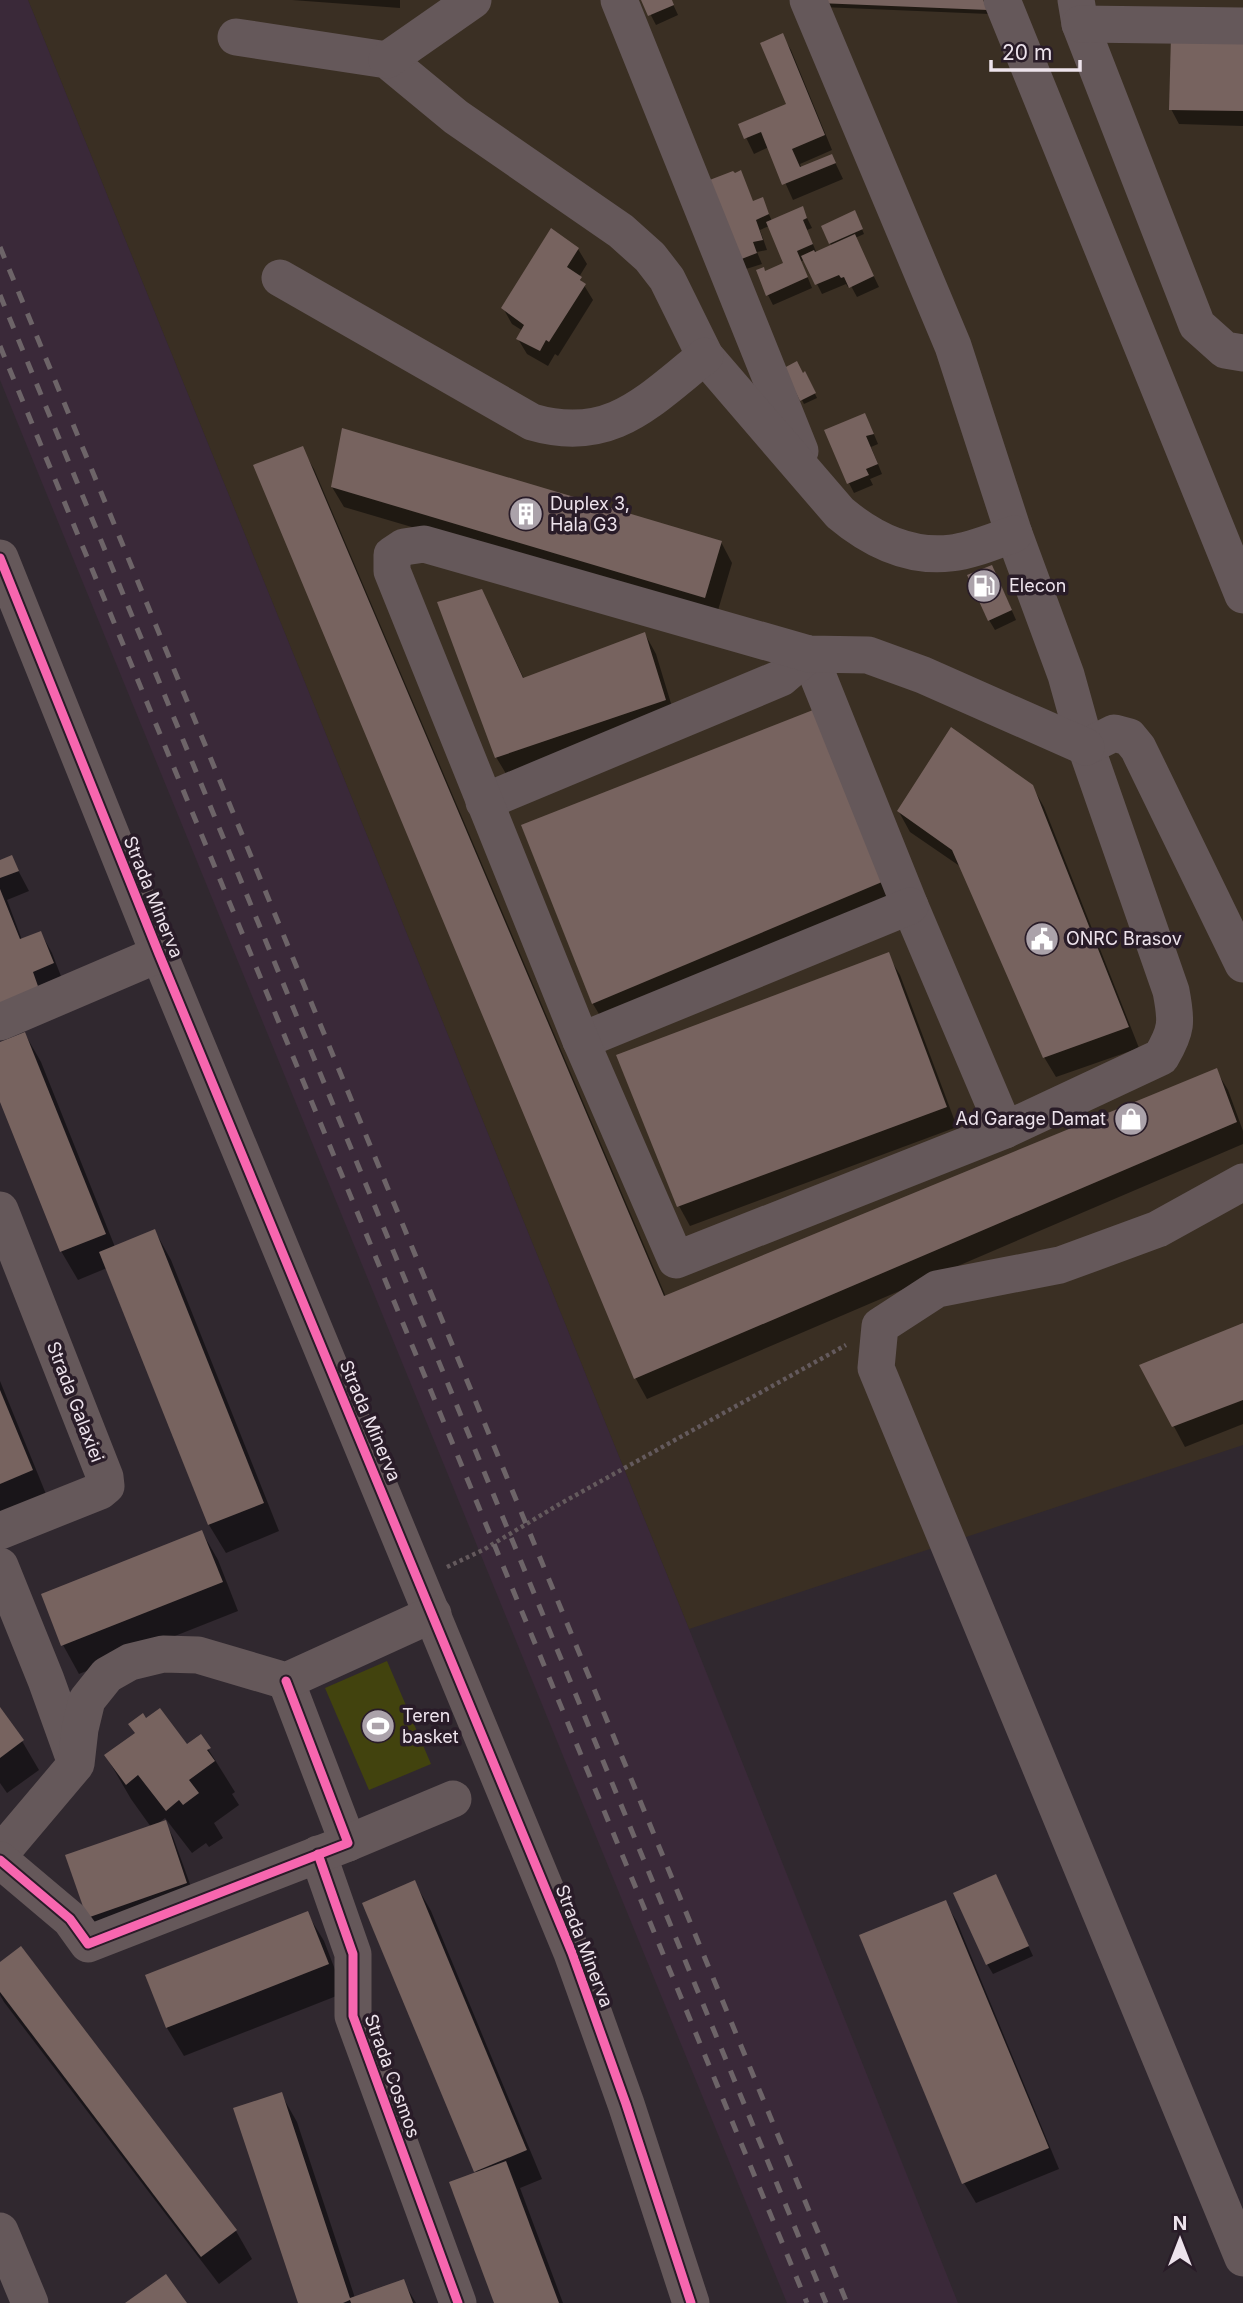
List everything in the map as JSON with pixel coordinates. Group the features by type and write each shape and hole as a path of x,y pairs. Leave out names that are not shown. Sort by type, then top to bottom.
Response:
{"street":[{"path":"387,60 473,0"},
{"path":"619,0 810,478"},
{"path":"808,0 953,346 1014,534 1066,676 1086,747 1171,991 1175,1012 1173,1037 1161,1057 1006,1129 676,1260 581,1041 484,802 392,571 392,555 404,547 424,544 809,654 868,655 923,675 1086,747"},
{"path":"1002,0 1243,595"},
{"path":"1243,26 1078,12 1197,325 1225,350 1243,353"},
{"path":"236,37 387,60 456,117 621,231 637,244 667,279 705,356 840,513 857,527 898,548 925,553 952,553 1014,534"},
{"path":"280,278 532,422 550,427 589,429 623,418 705,356"},
{"name":"Strada Minerva","path":"0,558 159,954 572,1953 626,2104 691,2303"},
{"path":"484,802 781,678 809,654"},
{"path":"809,654 910,906 1006,1129"},
{"path":"1086,747 1114,733 1129,737 1138,748 1243,964"},
{"path":"581,1041 910,906"},
{"path":"0,1022 159,954"},
{"path":"1243,1182 1158,1229 1060,1265 937,1289 880,1326 876,1368 1243,2258"},
{"name":"Strada Galaxiei","path":"0,1210 105,1477 106,1486 100,1491 0,1531"},
{"path":"0,1566 47,1680 76,1764"},
{"path":"0,1854 76,1764 80,1729 88,1700 107,1675 130,1662 163,1654 198,1655 286,1681 433,1614"},
{"name":"Strada Cosmos","path":"286,1681 333,1849 352,1954 352,2017 458,2303"},
{"path":"0,1860 70,1919 89,1944 453,1799"},
{"path":"0,2231 30,2303"}],"path":[{"path":"483,1550 558,1505 880,1326"}],"shaded area":[{"path":"0,0 28,0 689,1629 958,2303 787,2303 0,380"},
{"path":"28,0 1243,0 1243,1445 689,1629"},
{"name":"Teren basket","path":"387,1661 431,1764 369,1790 325,1688"}],"building":[{"path":"641,0 672,0 674,5 648,16"},
{"path":"817,0 983,0 988,10 818,3"},
{"path":"783,33 825,135 792,149 800,167 832,154 836,163 782,185 761,132 744,139 738,124 786,104 760,43"},
{"path":"1171,36 1243,38 1243,111 1169,110"},
{"path":"741,170 753,201 763,197 769,214 756,220 763,240 753,242 757,253 739,260 707,181"},
{"path":"803,206 807,218 803,220 813,244 797,251 808,277 766,296 756,270 764,267 765,271 783,263 766,222"},
{"path":"855,210 863,229 829,244 821,226"},
{"path":"551,228 579,248 567,267 582,277 580,280 586,284 549,342 546,340 540,351 516,339 524,325 501,308"},
{"path":"855,234 874,276 849,288 844,277 839,275 815,285 801,256"},
{"path":"797,361 816,393 800,401 784,368"},
{"path":"865,413 874,434 866,436 878,464 866,469 869,475 847,484 824,430"},
{"name":"Duplex 3, Hala G3","path":"342,428 722,541 705,598 331,487"},
{"path":"303,446 664,1296 1217,1068 1237,1122 634,1379 253,465"},
{"path":"992,565 1012,610 988,621 967,575"},
{"path":"482,589 523,678 645,632 666,700 495,758 437,602"},
{"path":"813,710 882,882 592,1004 521,825"},
{"name":"ONRC Brasov","path":"951,727 1033,785 1129,1027 1043,1058 952,850 897,811"},
{"path":"12,855 19,871 0,878 0,860"},
{"path":"0,889 20,939 41,931 54,963 33,972 39,989 0,1004"},
{"path":"889,952 947,1107 677,1207 616,1055"},
{"path":"25,1032 106,1234 60,1252 0,1102 0,1042"},
{"path":"155,1229 264,1503 208,1525 99,1252"},
{"path":"1243,1323 1243,1400 1172,1427 1139,1365"},
{"path":"0,1390 33,1470 0,1484"},
{"path":"202,1530 223,1582 61,1646 41,1594"},
{"path":"0,1707 24,1740 0,1758"},
{"path":"160,1708 187,1744 201,1734 211,1748 207,1750 215,1761 189,1780 199,1793 183,1805 179,1800 166,1811 138,1775 126,1785 104,1755 135,1733 128,1724 143,1713 146,1718"},
{"path":"166,1820 187,1883 87,1918 65,1855"},
{"path":"996,1874 1029,1946 986,1965 953,1893"},
{"path":"415,1880 527,2150 474,2172 362,1903"},
{"path":"946,1900 1049,2148 962,2184 859,1935"},
{"path":"308,1911 329,1964 166,2028 145,1975"},
{"path":"21,1946 237,2230 201,2257 0,1992 0,1962"},
{"path":"282,2092 350,2298 404,2279 413,2303 351,2303 350,2300 343,2303 298,2303 233,2108"},
{"path":"506,2161 559,2303 494,2303 449,2182"},
{"path":"166,2274 187,2303 125,2303"}],"railway":[{"path":"0,247 847,2303"},
{"path":"0,295 826,2303"},
{"path":"0,346 807,2303"}],"cycle path":[{"path":"0,558 159,954 572,1953 626,2104 691,2303"},
{"path":"0,1860 70,1919 88,1944 348,1843 286,1681"},
{"path":"318,1854 353,1954 353,2016 458,2303"}],"place":[{"name":"Duplex 3, Hala G3","path":"526,514"},
{"name":"Elecon","path":"984,586"},
{"name":"ONRC Brasov","path":"1042,939"},
{"name":"Ad Garage Damat","path":"1131,1119"},
{"name":"Teren basket","path":"378,1726"}]}
